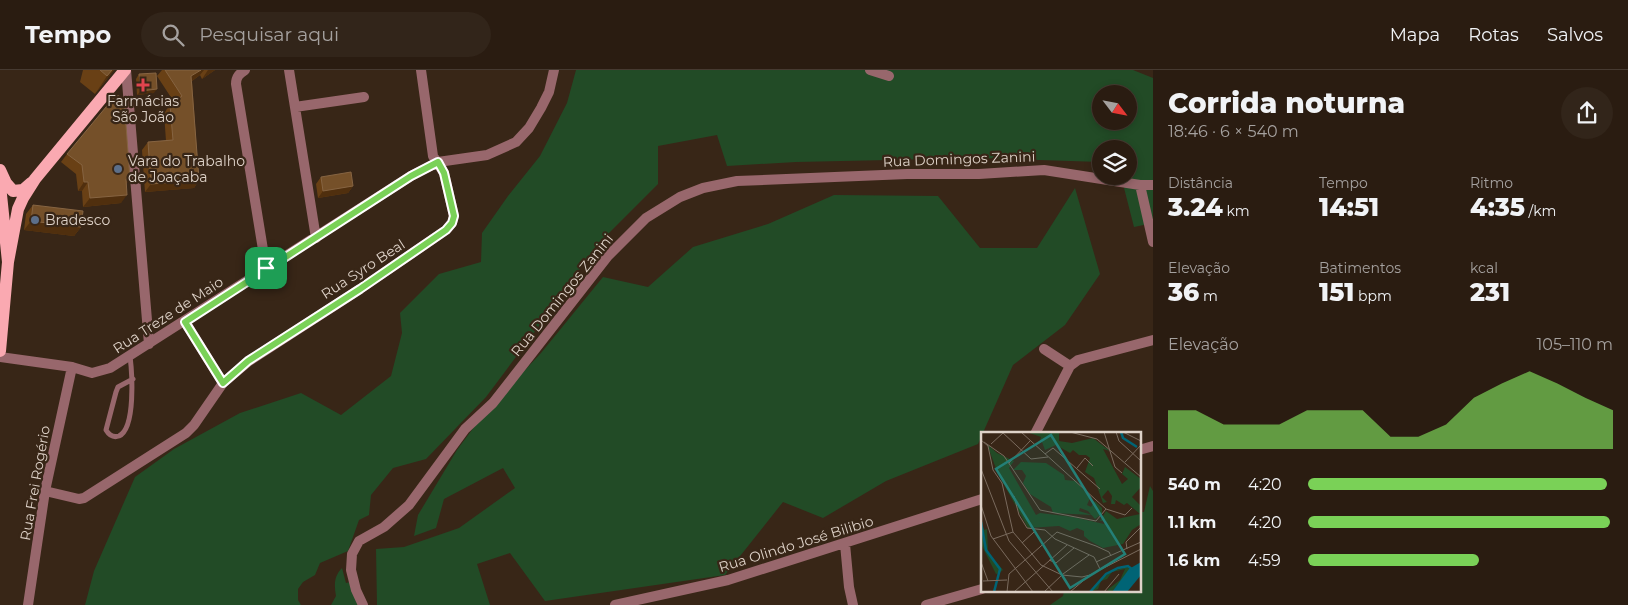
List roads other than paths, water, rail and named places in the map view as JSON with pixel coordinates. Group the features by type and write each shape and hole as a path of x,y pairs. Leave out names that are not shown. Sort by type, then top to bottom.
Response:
{"main road":[{"path":"0,351 8,262 18,209 35,180 126,70"},
{"path":"0,170 6,183 13,191 22,190 35,180"},
{"path":"0,185 8,262"},
{"path":"2,201 12,200 18,209"}],"street":[{"path":"126,70 149,344"},
{"path":"245,70 239,74 236,84 266,268"},
{"path":"289,70 316,238"},
{"name":"Rua Syro Beal","path":"45,491 80,499 84,498 186,433 194,425 223,383 248,361 360,289 446,230 452,223 454,216 444,173 433,156 421,70"},
{"name":"Rua Treze de Maio","path":"0,357 92,373 110,368 185,322 411,176 438,162 487,155 516,142 529,128 541,108 549,92 554,70"},
{"path":"870,70 889,76"},
{"path":"295,107 364,97"},
{"name":"Rua Domingos Zanini","path":"363,605 356,590 351,570 352,554 359,541 384,527 409,505 465,429 493,403 608,256 646,218 680,197 703,188 737,181 907,174 978,174 1044,170 1140,185 1153,185"},
{"path":"1140,185 1153,242"},
{"path":"185,322 223,383"},
{"path":"1036,432 1070,366 1078,360 1153,340"},
{"path":"1044,349 1070,366"},
{"name":"Rua Frei Rogério","path":"28,605 45,491 72,368"},
{"path":"1140,450 1153,446"},
{"name":"Rua Olindo José Bilibio","path":"615,605 728,580 981,499"},
{"path":"845,544 849,587 853,605"},
{"path":"926,605 981,589"}],"lane":[{"path":"130,356 133,379 128,424 121,434 116,437 111,436 106,430 116,392 118,387 133,379"}],"place":[{"name":"Farmácias São João","path":"143,85"},
{"name":"Vara do Trabalho de Joaçaba","path":"118,169"},
{"name":"Bradesco","path":"35,220"}]}
